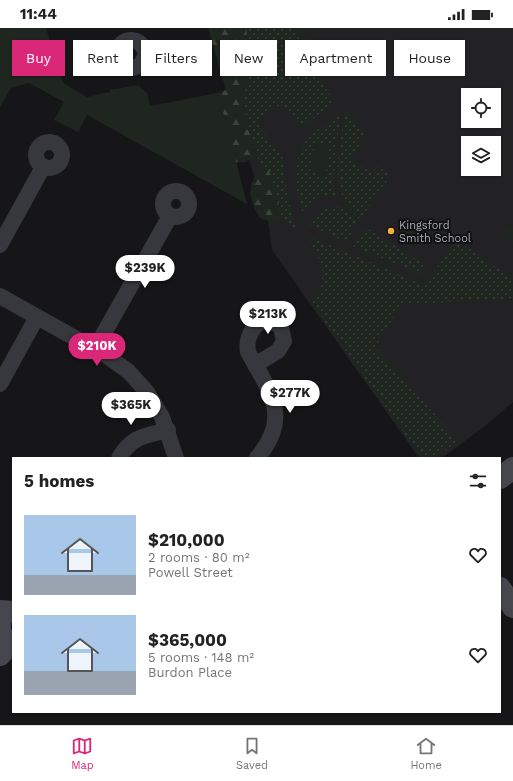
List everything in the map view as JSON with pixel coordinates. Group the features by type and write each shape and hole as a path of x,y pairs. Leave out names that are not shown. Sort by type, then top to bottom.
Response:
{"street":[{"path":"0,245 43,167"},
{"path":"95,349 170,216"},
{"path":"0,296 118,363 137,380 155,404 168,430 176,457"},
{"path":"0,384 37,317"},
{"path":"255,365 273,402 276,422 268,445 258,457"},
{"path":"120,457 130,442 138,438 168,430"},
{"path":"501,477 513,468"},
{"path":"501,589 513,607"},
{"path":"0,611 12,612"},
{"path":"0,623 0,633"},
{"path":"0,655 12,642"}],"shaded area":[{"name":"Kingsford Smith School","path":"213,28 513,28 513,402 485,426 443,457 418,457 272,250 267,212 252,170 226,76 277,76 277,40 220,40 220,53"}],"green space":[{"path":"0,28 46,28 50,40 12,40 12,76 61,76 63,83 87,97 110,92 110,90 138,85 147,93 150,106 218,93 247,204 87,115 78,132 54,120 64,102 29,83 11,88 0,107"},
{"path":"208,28 247,28 245,40 220,40 220,69"},
{"path":"223,28 291,28 300,40 285,40 285,76 316,76 335,101 303,127 281,104 255,121 282,156 288,199 297,230 273,214 236,76 277,76 277,40 226,40"},
{"path":"291,28 315,28 300,40"},
{"path":"222,76 246,76 248,83 241,103 256,155 246,162 216,163 189,99 226,90"},
{"path":"347,111 365,136 351,159 372,173 377,166 391,175 360,220 350,209 343,197 339,184 338,158 344,115"},
{"path":"340,114 333,184 338,195 322,195 303,214 295,185 295,165 306,138"},
{"path":"329,142 326,173 324,176 310,170 315,144"},
{"path":"259,168 268,168 273,182 279,210 277,224 260,218 251,199 250,193 252,182"},
{"path":"342,206 357,223 346,242 307,224 326,208"},
{"path":"365,227 427,266 421,274 353,246"},
{"path":"513,228 513,246 501,237 502,230"},
{"path":"308,236 424,285 457,240 513,279 513,298 402,305 375,347 458,441 436,457 421,457 312,303 322,284 322,266"}],"place":[{"name":"Kingsford Smith School","path":"391,231"}]}
